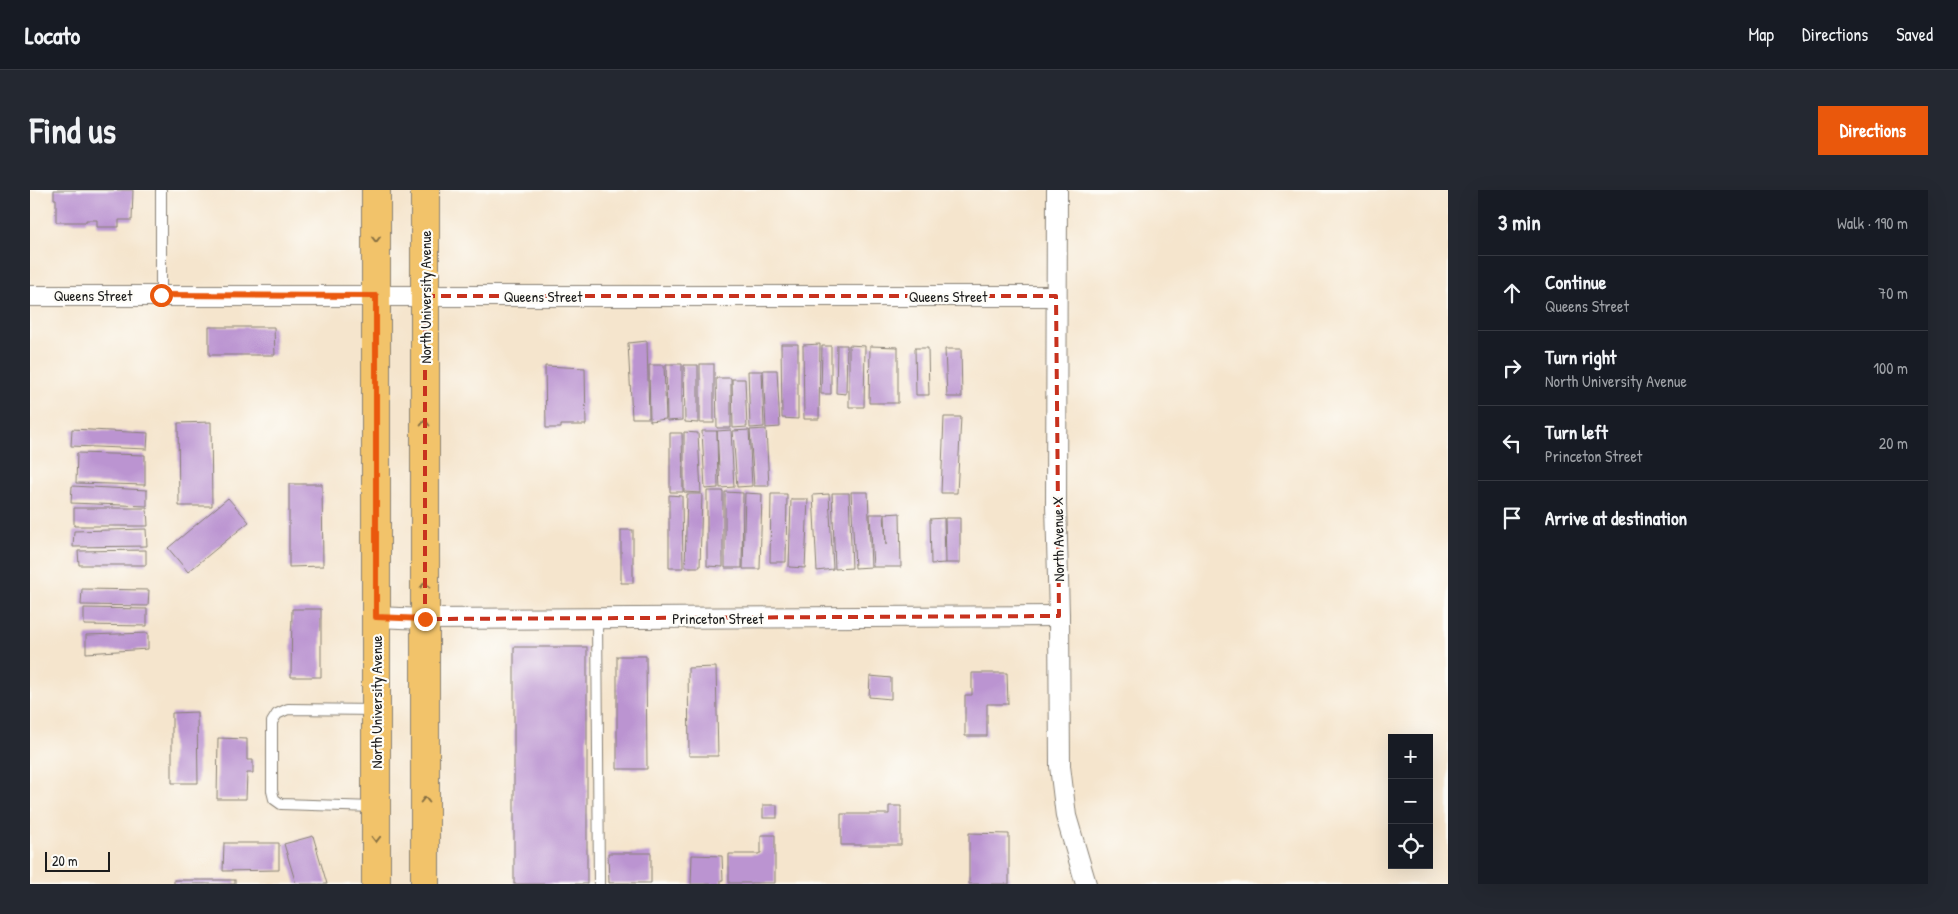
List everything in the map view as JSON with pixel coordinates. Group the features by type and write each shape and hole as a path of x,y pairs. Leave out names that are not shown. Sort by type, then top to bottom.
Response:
{"main road":[{"name":"North University Avenue","path":"376,190 376,884"},
{"name":"North University Avenue","path":"425,190 425,884"}],"street":[{"name":"North Avenue X","path":"1057,190 1056,504 1060,766 1066,816 1086,884"},
{"name":"Queens Street","path":"30,296 1056,296"},
{"name":"Princeton Street","path":"376,617 425,619 1059,616"}],"lane":[{"path":"161,190 161,295"},
{"path":"598,618 599,884"},
{"path":"376,710 288,709 277,714 272,722 272,791 274,799 280,804 376,808"}],"highlighted area":[{"path":"425,296 1056,296 1059,616 425,619"}],"building":[{"path":"54,190 133,190 132,220 119,220 119,227 97,227 97,220 56,222"},
{"path":"209,327 274,327 275,355 209,355"},
{"path":"647,341 649,418 632,418 628,343"},
{"path":"781,344 798,344 798,419 782,418"},
{"path":"820,344 819,419 804,419 803,345"},
{"path":"837,345 847,345 846,394 836,393"},
{"path":"849,345 865,346 864,407 849,407"},
{"path":"822,346 831,346 831,394 821,394"},
{"path":"870,346 898,347 898,403 869,403"},
{"path":"915,348 928,348 929,395 916,395"},
{"path":"945,349 961,349 962,397 947,397"},
{"path":"666,364 682,364 682,420 667,421"},
{"path":"700,364 714,364 714,423 700,423"},
{"path":"649,365 664,365 666,419 650,421"},
{"path":"684,365 698,365 698,423 685,422"},
{"path":"545,366 585,368 586,425 561,425 561,428 546,428"},
{"path":"763,370 777,370 780,427 766,428"},
{"path":"748,371 762,371 764,427 750,428"},
{"path":"716,378 731,378 731,428 717,428"},
{"path":"732,379 745,379 747,427 733,428"},
{"path":"944,417 961,417 957,493 941,493"},
{"path":"211,422 212,506 179,506 178,423"},
{"path":"72,429 148,433 147,449 71,446"},
{"path":"766,429 769,486 754,486 750,430"},
{"path":"731,430 734,487 720,488 717,431"},
{"path":"749,430 752,486 737,487 733,431"},
{"path":"702,431 717,431 718,488 705,489"},
{"path":"684,432 698,433 701,493 684,492"},
{"path":"670,433 682,433 683,492 670,492"},
{"path":"77,453 145,455 145,485 76,483"},
{"path":"289,484 322,484 323,566 289,567"},
{"path":"72,486 147,490 147,506 71,503"},
{"path":"707,491 723,491 723,567 707,566"},
{"path":"725,492 743,493 742,568 725,568"},
{"path":"851,492 868,492 871,567 855,568"},
{"path":"745,493 762,494 760,569 743,569"},
{"path":"832,493 849,493 852,568 835,569"},
{"path":"687,494 702,494 700,567 685,567"},
{"path":"771,494 787,494 786,562 770,562"},
{"path":"829,494 833,569 817,571 813,495"},
{"path":"669,495 682,496 683,568 669,568"},
{"path":"228,498 249,522 188,572 168,548"},
{"path":"791,499 808,499 805,568 789,567"},
{"path":"74,508 147,508 148,526 74,526"},
{"path":"900,513 901,567 873,567 870,514 884,514 886,545 885,514"},
{"path":"944,518 945,563 931,564 930,519"},
{"path":"945,518 960,518 960,563 946,563"},
{"path":"146,529 147,546 73,547 74,531"},
{"path":"621,530 633,530 633,583 621,583"},
{"path":"146,550 146,565 79,565 78,551"},
{"path":"82,589 149,590 148,606 81,605"},
{"path":"84,608 147,609 147,626 84,625"},
{"path":"292,609 321,609 321,677 291,677"},
{"path":"148,633 148,649 86,653 86,635"},
{"path":"514,647 587,647 587,884 514,884"},
{"path":"617,656 646,656 647,769 617,769"},
{"path":"716,667 718,756 689,756 688,668"},
{"path":"972,673 1007,673 1008,704 987,704 987,736 965,736 965,695 972,695"},
{"path":"870,676 891,678 891,699 869,697"},
{"path":"197,712 198,783 172,783 172,713"},
{"path":"218,738 247,739 247,760 253,760 253,773 247,773 246,799 217,799"},
{"path":"763,805 777,805 777,818 763,818"},
{"path":"889,806 901,806 901,845 841,845 841,814 889,814"},
{"path":"969,833 1009,834 1009,884 969,884"},
{"path":"761,835 775,835 775,883 729,883 729,854 761,853"},
{"path":"313,836 327,884 296,884 284,844"},
{"path":"224,843 279,843 279,870 223,871"},
{"path":"608,853 651,853 651,883 609,883"},
{"path":"692,855 722,856 723,880 721,880 721,884 691,884"},
{"path":"174,880 235,880 235,884 174,884"}],"route":[{"path":"161,295 376,296 376,617 425,619"}]}
